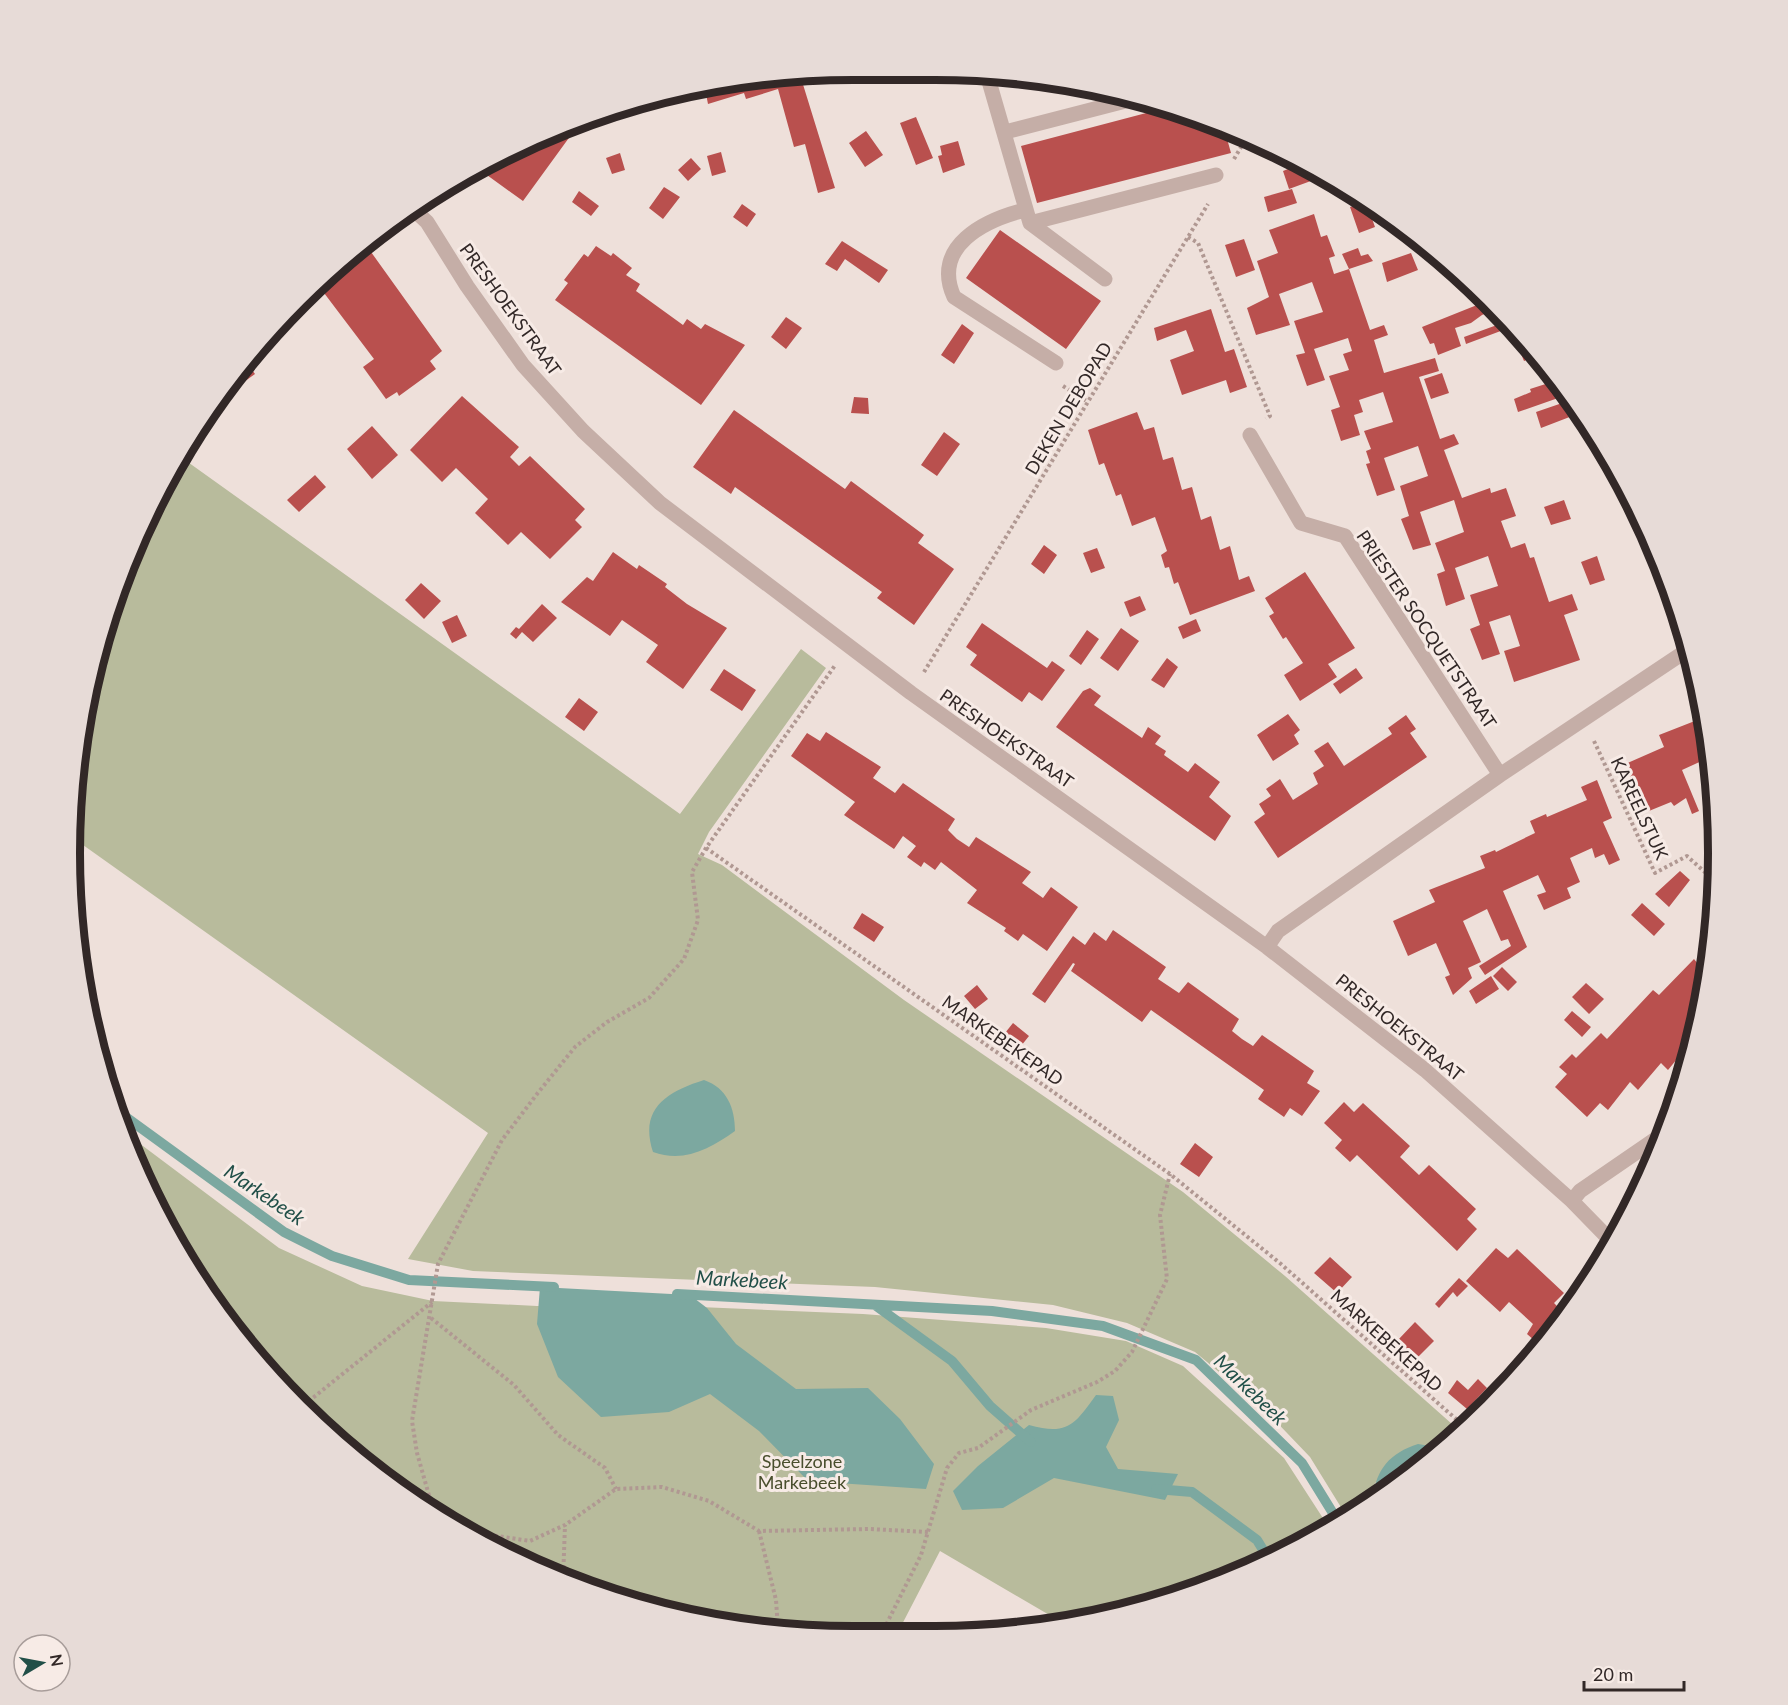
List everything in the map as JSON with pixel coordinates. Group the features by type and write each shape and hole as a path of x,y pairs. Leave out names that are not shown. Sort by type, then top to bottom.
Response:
{"street":[{"path":"989,81 1028,217 1106,279"},
{"path":"1005,132 1120,102"},
{"path":"1056,363 954,297 948,282 950,262 965,239 979,227 996,218 1028,217 1222,171"},
{"name":"PRESHOEKSTRAAT","path":"426,208 427,222"},
{"name":"PRESHOEKSTRAAT","path":"418,214 427,222 461,277 523,365 583,431 660,503 911,693 1267,947 1425,1070 1572,1201 1606,1236"},
{"name":"PRIESTER SOCQUETSTRAAT","path":"1250,435 1300,523 1345,536 1500,775"},
{"path":"1267,947 1278,931 1500,775 1682,653"},
{"path":"1572,1201 1581,1191 1652,1141"}],"path":[{"path":"1222,171 1242,143"},
{"name":"DEKEN DEBOPAD","path":"911,693 1211,197"},
{"path":"1188,237 1198,243 1269,416 1250,435"},
{"path":"430,1500 417,1453 412,1421 438,1264 502,1140 537,1094 575,1047 607,1022 649,998 684,959 698,920 692,872 706,848 850,645"},
{"name":"KAREELSTUK","path":"1584,719 1655,873 1687,856 1708,875"},
{"name":"MARKEBEKEPAD","path":"706,848 1170,1174 1281,1264 1458,1421"},
{"path":"886,1626 921,1555 946,1468 959,1453 978,1448 1031,1410 1096,1382 1114,1371 1132,1352 1167,1279 1160,1215 1170,1174"},
{"path":"309,1401 433,1302"},
{"path":"430,1317 514,1385 558,1435 605,1468 616,1489"},
{"path":"490,1535 530,1541 565,1526 616,1489 662,1487 710,1501 759,1531 869,1529 928,1532"},
{"path":"563,1569 565,1526"},
{"path":"759,1531 776,1600 777,1621"}],"green space":[{"path":"186,461 680,814 801,649 826,668 709,832 698,854 722,865 904,1000 1183,1192 1285,1276 1454,1426 1406,1466 1375,1483 1374,1488 1342,1509 1310,1457 1266,1411 1195,1352 1127,1323 1053,1305 875,1287 473,1271 408,1259 488,1133 80,843 86,752 94,702 106,652 138,557 159,511"},
{"name":"Speelzone Markebeek","path":"135,1140 279,1248 362,1286 433,1301 537,1306 629,1304 863,1314 1046,1328 1126,1341 1183,1366 1284,1458 1324,1520 1231,1567 1184,1584 1136,1599 1052,1616 940,1551 901,1626 852,1626 752,1619 702,1611 604,1584 557,1567 511,1546 466,1522 382,1466 343,1434 271,1362 239,1323 183,1239 159,1194"}],"water":[{"path":"704,1080 719,1088 728,1100 735,1131 706,1148 686,1155 664,1155 653,1152 650,1124 659,1104 678,1090"},
{"path":"540,1287 690,1295 707,1308 736,1344 796,1389 868,1388 900,1419 934,1464 926,1489 808,1481 759,1431 710,1394 669,1412 601,1417 558,1377 537,1324"},
{"path":"1096,1395 1113,1396 1119,1420 1106,1447 1118,1469 1178,1474 1165,1500 1054,1478 1003,1508 962,1510 953,1491 978,1466 1029,1425 1053,1429 1069,1425 1076,1420"},
{"path":"1418,1444 1430,1446 1375,1488 1377,1479 1386,1464 1392,1457"}],"building":[{"path":"802,81 835,188 818,193 805,144 794,147 778,89 746,99 744,93 708,104 706,93"},
{"path":"1153,111 1226,136 1231,153 1037,203 1021,146"},
{"path":"916,117 933,158 916,165 900,123"},
{"path":"866,131 883,155 865,167 849,143"},
{"path":"571,133 571,135 523,201 484,173"},
{"path":"958,141 965,165 943,173 938,156 942,155 940,146"},
{"path":"721,152 726,172 712,176 707,156"},
{"path":"620,153 625,170 612,174 606,158"},
{"path":"691,158 701,169 688,181 678,170"},
{"path":"1292,167 1315,179 1289,189 1283,171"},
{"path":"664,187 680,197 663,219 649,208"},
{"path":"1292,189 1297,203 1268,212 1264,197"},
{"path":"579,191 599,206 591,216 572,202"},
{"path":"742,204 756,214 747,227 733,217"},
{"path":"1357,205 1370,214 1375,227 1359,233 1350,207"},
{"path":"1314,214 1321,237 1327,235 1335,256 1329,258 1334,274 1349,269 1370,330 1384,325 1388,335 1374,340 1384,373 1435,358 1439,371 1419,377 1440,439 1454,434 1459,444 1444,450 1462,498 1490,488 1491,493 1506,488 1516,516 1501,521 1511,548 1525,543 1530,558 1534,557 1549,602 1572,594 1578,610 1564,615 1580,660 1514,682 1504,651 1520,646 1510,615 1489,622 1500,654 1482,660 1470,629 1480,625 1470,595 1498,586 1488,556 1455,568 1465,599 1446,606 1437,574 1445,571 1435,543 1464,532 1454,500 1420,512 1431,545 1413,550 1401,519 1409,516 1400,486 1428,476 1418,446 1384,458 1395,490 1377,496 1366,464 1370,463 1366,451 1371,449 1364,431 1393,422 1383,392 1359,400 1363,412 1354,415 1360,435 1341,441 1331,410 1340,407 1329,376 1349,370 1343,354 1352,351 1348,338 1314,349 1325,380 1307,386 1296,355 1305,353 1294,321 1323,312 1312,282 1279,294 1290,325 1256,335 1247,308 1269,297 1257,261 1278,253 1269,230"},
{"path":"1000,230 1101,301 1066,349 966,278"},
{"path":"1244,239 1255,270 1236,277 1225,245"},
{"path":"842,241 888,270 879,283 845,259 837,271 825,264"},
{"path":"596,246 611,256 613,253 632,268 626,275 640,284 636,291 683,325 687,319 701,329 705,324 745,345 701,405 555,300 568,283 564,280 584,254 588,257"},
{"path":"1358,248 1361,256 1368,254 1373,261 1349,269 1342,254"},
{"path":"369,249 442,351 430,361 436,369 399,396 397,392 386,399 363,367 374,359 322,291"},
{"path":"1411,253 1418,270 1387,282 1382,263"},
{"path":"1480,304 1488,312 1471,323 1455,328 1461,346 1438,355 1434,343 1430,344 1422,327"},
{"path":"1211,309 1225,352 1234,349 1247,387 1230,393 1226,380 1182,395 1170,360 1194,351 1186,330 1157,341 1154,328"},
{"path":"786,317 802,328 786,349 771,337"},
{"path":"962,324 974,333 954,364 941,355"},
{"path":"1499,324 1504,330 1466,344 1464,337"},
{"path":"1521,348 1530,359 1524,361 1519,349"},
{"path":"251,368 255,374 241,384 239,382"},
{"path":"1442,373 1449,393 1431,399 1424,379"},
{"path":"1550,383 1560,397 1518,412 1514,399 1531,392 1530,389"},
{"path":"462,396 519,447 510,457 519,466 530,456 585,509 575,520 582,527 550,559 521,532 508,545 475,513 488,499 456,468 442,482 410,450"},
{"path":"854,397 868,398 869,414 851,413"},
{"path":"1564,403 1573,416 1541,428 1536,412"},
{"path":"734,410 845,489 851,481 924,535 918,543 954,569 914,625 877,598 882,592 735,487 731,494 693,467"},
{"path":"1137,412 1144,430 1154,427 1163,460 1173,457 1182,490 1192,487 1201,520 1211,516 1220,550 1230,546 1239,580 1249,576 1255,591 1190,615 1178,582 1174,584 1169,567 1165,568 1161,555 1167,551 1155,517 1132,526 1121,494 1116,496 1104,463 1099,465 1088,430"},
{"path":"372,426 398,455 372,479 347,449"},
{"path":"944,432 960,444 937,476 921,465"},
{"path":"315,475 326,487 299,512 287,500"},
{"path":"1564,500 1571,519 1551,525 1544,507"},
{"path":"1044,545 1057,555 1044,574 1031,564"},
{"path":"1097,548 1105,568 1091,573 1083,553"},
{"path":"613,552 637,569 639,565 667,584 665,587 687,604 727,628 683,689 646,662 658,645 622,620 610,636 561,602 587,577 593,581"},
{"path":"1597,556 1605,580 1590,585 1581,562"},
{"path":"1305,572 1355,648 1328,664 1337,677 1300,701 1284,675 1303,663 1286,637 1283,639 1269,616 1274,613 1265,598"},
{"path":"421,583 441,601 424,619 405,600"},
{"path":"1140,596 1146,610 1130,617 1124,602"},
{"path":"542,604 557,618 533,642 522,632 516,639 510,634 516,627 519,629"},
{"path":"457,615 467,636 452,643 442,622"},
{"path":"1196,619 1201,631 1183,639 1178,627"},
{"path":"982,623 1047,668 1052,661 1065,670 1042,701 1029,692 1022,702 970,665 977,655 966,647"},
{"path":"1121,628 1139,641 1118,671 1100,658"},
{"path":"1087,630 1099,639 1081,665 1069,656"},
{"path":"1167,658 1178,667 1164,688 1151,680"},
{"path":"1356,668 1363,678 1340,694 1333,684"},
{"path":"724,669 756,690 742,711 710,690"},
{"path":"1090,688 1101,696 1094,705 1142,738 1148,727 1161,736 1155,744 1166,751 1164,755 1188,772 1195,763 1220,782 1209,797 1231,816 1215,841 1056,727 1083,691"},
{"path":"579,698 598,712 584,731 565,717"},
{"path":"1288,714 1300,730 1294,735 1299,744 1273,761 1257,735"},
{"path":"1406,715 1416,729 1410,733 1427,757 1278,858 1254,822 1265,814 1259,804 1271,796 1266,789 1280,779 1293,800 1318,784 1313,773 1324,766 1314,751 1328,742 1344,766 1392,734 1388,728"},
{"path":"1697,720 1703,760 1682,770 1699,811 1692,814 1686,798 1674,806 1671,802 1644,813 1623,765 1664,747 1659,735"},
{"path":"826,732 881,767 873,778 895,793 903,783 955,819 948,830 957,839 969,847 976,837 1031,872 1022,883 1043,898 1051,887 1078,907 1047,951 1023,934 1018,941 1004,931 1006,928 967,903 977,890 941,862 935,870 924,862 921,867 907,857 916,846 903,836 894,849 844,815 855,802 791,756 807,733 820,741"},
{"path":"1597,780 1612,818 1603,822 1620,860 1609,865 1604,854 1595,858 1592,848 1570,858 1580,882 1567,888 1571,898 1544,910 1537,895 1546,892 1538,875 1503,891 1527,947 1485,975 1479,966 1511,946 1508,939 1501,941 1487,909 1463,921 1481,962 1468,968 1472,978 1453,995 1445,977 1450,975 1436,943 1408,956 1393,921 1435,902 1429,890 1485,868 1480,856 1495,850 1496,852 1535,833 1530,821 1546,814 1547,817 1587,800 1581,787"},
{"path":"1680,871 1690,880 1669,907 1655,894"},
{"path":"1642,903 1665,924 1654,936 1631,915"},
{"path":"862,913 884,927 874,942 853,928"},
{"path":"1113,930 1166,967 1158,979 1179,993 1188,982 1239,1019 1232,1031 1242,1039 1253,1046 1262,1035 1314,1071 1307,1083 1320,1091 1302,1116 1290,1108 1284,1117 1258,1099 1264,1090 1151,1010 1142,1022 1071,971 1075,964 1073,963 1045,1003 1032,994 1073,936 1085,945 1094,932 1106,941"},
{"path":"1694,959 1698,964 1701,961 1682,1053 1668,1070 1661,1063 1638,1090 1630,1082 1608,1110 1600,1103 1587,1117 1555,1087 1567,1074 1559,1067 1572,1054 1576,1058 1601,1033 1607,1039 1653,990 1659,995"},
{"path":"1502,967 1517,982 1508,991 1493,976"},
{"path":"1491,976 1499,989 1476,1004 1469,991"},
{"path":"1586,983 1604,999 1589,1014 1572,997"},
{"path":"977,985 988,999 975,1009 964,996"},
{"path":"1572,1011 1591,1027 1582,1037 1564,1020"},
{"path":"1013,1023 1029,1036 1013,1056 997,1043"},
{"path":"1344,1102 1354,1112 1363,1103 1410,1146 1400,1157 1419,1175 1429,1165 1476,1209 1467,1219 1477,1229 1457,1251 1357,1155 1350,1162 1335,1148 1342,1140 1324,1123"},
{"path":"1195,1143 1213,1157 1199,1177 1180,1164"},
{"path":"1496,1248 1508,1258 1517,1249 1564,1293 1554,1303 1559,1308 1535,1341 1527,1334 1533,1324 1509,1302 1500,1312 1466,1281"},
{"path":"1330,1257 1352,1277 1337,1293 1314,1273"},
{"path":"1459,1278 1468,1286 1457,1297 1453,1292 1439,1308 1435,1304"},
{"path":"1415,1322 1434,1341 1416,1359 1398,1340"},
{"path":"1478,1379 1487,1388 1467,1409 1448,1393 1457,1380 1468,1390"}],"waterway":[{"name":"Markebeek","path":"127,1118 284,1232 332,1256 409,1280 554,1287"},
{"name":"Markebeek","path":"677,1294 992,1311 1103,1326 1196,1360 1302,1463 1334,1515"},
{"path":"875,1305 952,1361 990,1406 1031,1442"},
{"path":"1156,1489 1192,1492 1257,1540 1264,1552"}]}
